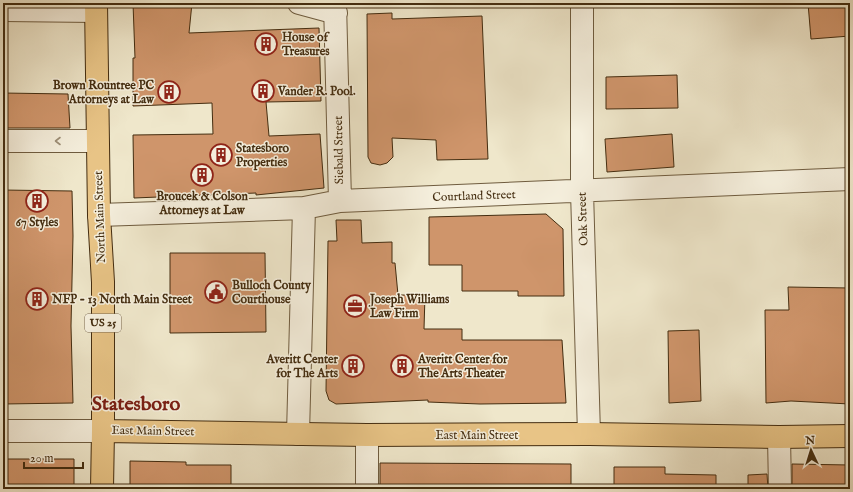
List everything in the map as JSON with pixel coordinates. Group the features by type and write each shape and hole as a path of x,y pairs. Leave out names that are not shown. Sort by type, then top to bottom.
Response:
{"main road":[{"name":"North Main Street","path":"96,7 97,141 103,282 103,431"},
{"name":"East Main Street","path":"103,431 367,435 589,434 779,437 850,436"},
{"name":"US 25","path":"102,489 103,431"},
{"path":"810,437 850,447"}],"street":[{"path":"299,3 336,8"},
{"name":"Oak Street","path":"582,3 582,191 589,434"},
{"path":"3,10 96,7"},
{"name":"Siebald Street","path":"336,8 340,201"},
{"path":"3,141 97,141"},
{"name":"Courtland Street","path":"99,215 304,208 340,201 850,179"},
{"path":"298,434 304,208"},
{"path":"3,431 103,431"},
{"path":"367,435 367,489"},
{"path":"779,437 780,489"}],"building":[{"path":"133,3 192,3 189,33 319,28 321,101 266,102 269,136 320,134 324,188 256,195 256,193 134,198 133,135 213,134 212,103 133,106 133,58 135,58"},
{"path":"808,3 850,3 850,36 811,39"},
{"path":"392,13 392,19 482,16 488,159 437,160 436,140 392,138 393,157 387,163 380,165 371,163 368,157 367,14"},
{"path":"677,75 678,108 606,109 606,77"},
{"path":"3,93 68,94 70,128 3,128"},
{"path":"672,134 674,167 607,172 605,139"},
{"path":"3,190 72,191 73,236 71,326 73,403 3,404"},
{"path":"546,214 563,229 564,296 518,296 518,291 462,291 462,265 429,265 429,217"},
{"path":"336,220 361,220 362,243 392,242 392,263 395,263 398,295 425,295 424,329 462,329 462,340 562,340 566,403 480,404 428,402 428,400 336,404 329,400 326,391 328,241 337,241"},
{"name":"Bulloch County Courthouse","path":"170,253 265,253 266,332 170,333"},
{"path":"788,287 850,288 850,404 791,401 766,403 765,310 789,310"},
{"path":"699,330 701,401 669,403 668,331"},
{"path":"3,459 74,459 74,489 3,489"},
{"path":"130,461 186,462 186,465 231,465 231,489 130,489"},
{"path":"380,463 571,464 571,489 380,489"},
{"path":"792,464 850,465 850,489 792,489"},
{"path":"614,467 665,467 665,474 716,475 716,489 614,489"},
{"path":"767,474 768,489 748,489 748,475"}],"place":[{"name":"House of Treasures","path":"266,44"},
{"name":"Vander R. Pool.","path":"263,91"},
{"name":"Brown Rountree PC Attorneys at Law","path":"169,92"},
{"name":"Statesboro Properties","path":"221,155"},
{"name":"Broucek & Colson Attorneys at Law","path":"202,175"},
{"name":"67 Styles","path":"37,201"},
{"name":"Bulloch County Courthouse","path":"216,292"},
{"name":"NFP - 13 North Main Street","path":"37,299"},
{"name":"Joseph Williams Law Firm","path":"355,306"},
{"name":"Averitt Center for The Arts","path":"353,366"},
{"name":"Averitt Center for The Arts Theater","path":"402,366"}],"district":[{"name":"Statesboro","path":"136,404"}]}
